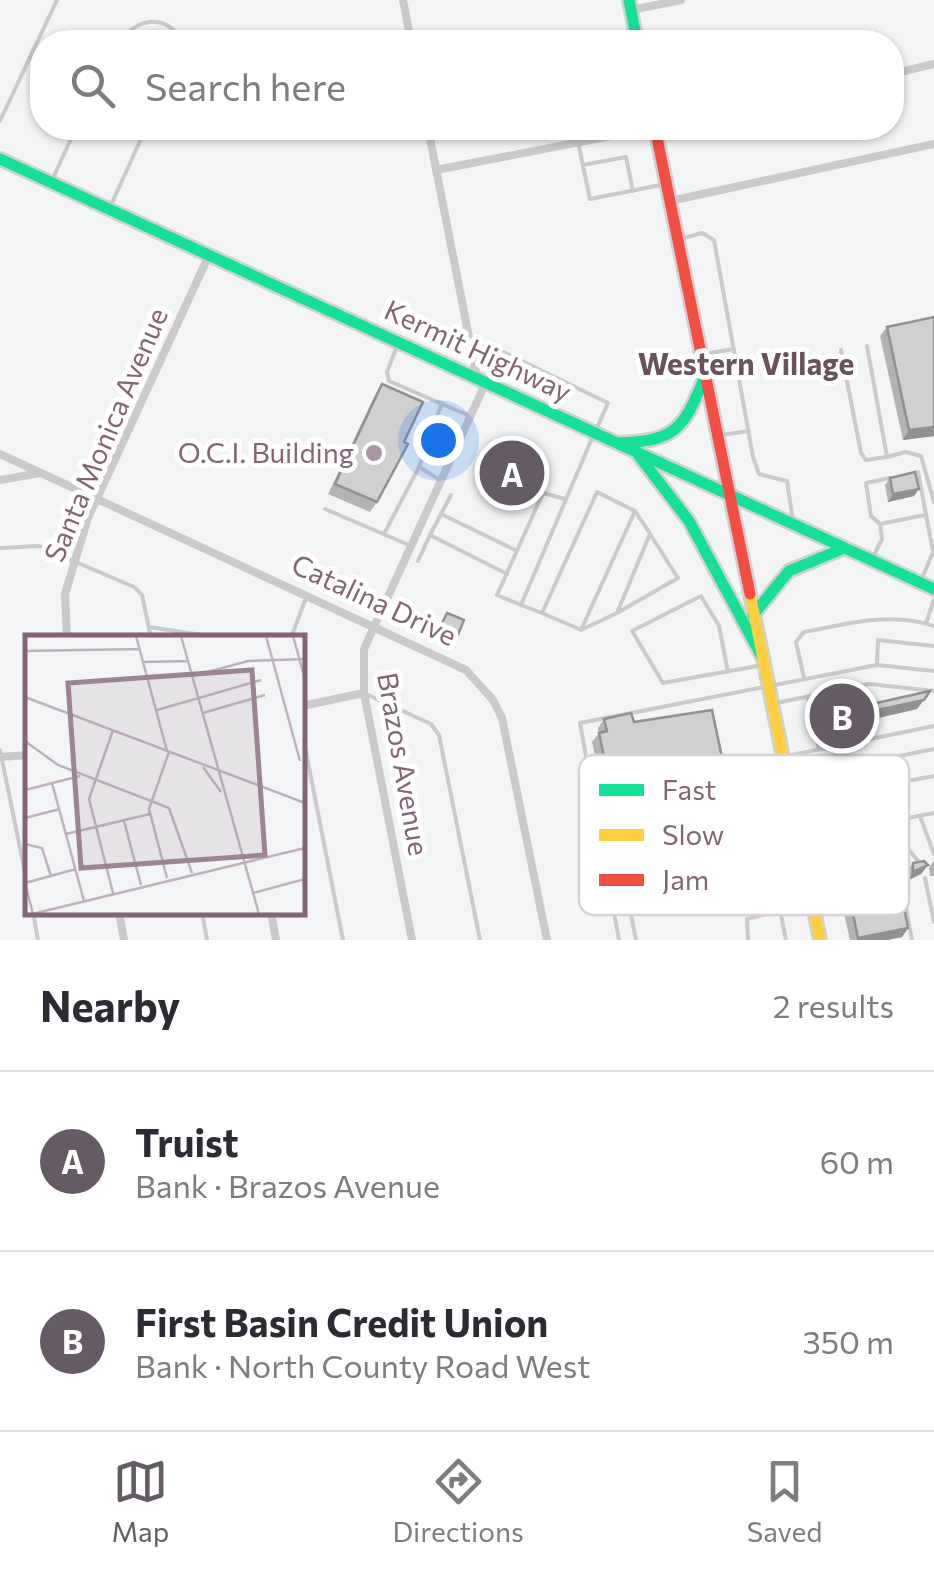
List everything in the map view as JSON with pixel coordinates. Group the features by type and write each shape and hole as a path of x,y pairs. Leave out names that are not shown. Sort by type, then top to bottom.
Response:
{"main road":[{"path":"630,5 635,30"},
{"path":"656,140 782,755"},
{"name":"Kermit Highway","path":"0,159 934,590"},
{"path":"618,444 660,442 674,436 687,420 704,380"},
{"path":"637,454 682,511 762,660"},
{"path":"752,616 774,580 795,564 808,556 843,548"},
{"path":"815,915 820,940"}],"street":[{"path":"403,0 409,30"},
{"path":"630,5 681,0"},
{"path":"904,71 934,64"},
{"path":"430,140 470,346 481,380"},
{"path":"436,170 589,140"},
{"path":"670,201 934,144"},
{"name":"Santa Monica Avenue","path":"66,635 65,594 74,558 209,255"},
{"name":"Brazos Avenue","path":"412,940 364,693 364,649 372,624 470,416 481,380"},
{"name":"Catalina Drive","path":"0,454 461,666 493,700 508,737 547,940"},
{"path":"0,480 40,473"},
{"path":"305,705 364,693"},
{"path":"0,754 25,756"},
{"path":"120,915 124,940"},
{"path":"272,915 276,940"}],"lane":[{"path":"43,30 57,0"},
{"path":"130,30 145,21 172,30"},
{"path":"0,121 30,57"},
{"path":"50,182 70,140"},
{"path":"110,210 141,140"},
{"path":"578,142 590,199 666,184"},
{"path":"583,165 626,157 633,191"},
{"path":"677,239 702,234 714,240 748,430 760,474 787,482 794,526"},
{"path":"398,342 387,372 389,381 470,416"},
{"path":"470,346 493,347 608,402 521,605"},
{"path":"867,346 886,457"},
{"path":"700,355 734,349"},
{"path":"841,350 861,453 866,460 904,452 921,456 934,502"},
{"path":"383,535 419,467 442,403"},
{"path":"716,436 748,430"},
{"path":"419,467 440,480"},
{"path":"870,561 882,538 880,524 872,516 866,482 918,472 932,552 920,583"},
{"path":"542,614 597,492 635,511 678,578 581,630 542,614 497,595 544,493 566,500"},
{"path":"418,560 451,495"},
{"path":"325,509 410,544"},
{"path":"581,630 635,511"},
{"path":"441,514 518,550"},
{"path":"880,524 926,515"},
{"path":"617,613 650,534"},
{"path":"430,536 507,574"},
{"path":"0,548 39,546 134,587 142,595 150,635"},
{"path":"292,635 307,594"},
{"path":"728,672 719,626 701,596 632,631 662,684 728,672 762,660"},
{"path":"926,623 934,600"},
{"path":"804,678 797,637 874,619 934,626"},
{"path":"149,627 202,635"},
{"path":"877,665 878,640 934,646"},
{"path":"586,755 580,723 877,665 934,671"},
{"path":"771,704 869,684 934,691"},
{"path":"364,693 431,724 438,735 480,940"},
{"path":"808,696 820,750"},
{"path":"793,755 934,726"},
{"path":"864,734 872,739"},
{"path":"828,748 830,740 843,738"},
{"path":"305,747 343,940"},
{"path":"908,755 934,750"},
{"path":"0,754 25,874"},
{"path":"909,780 934,776"},
{"path":"909,818 934,813"},
{"path":"920,816 934,854"},
{"path":"909,849 921,860 923,869"},
{"path":"924,878 934,922"},
{"path":"33,915 38,940"},
{"path":"203,915 207,940"},
{"path":"614,915 618,940"},
{"path":"631,915 636,940"},
{"path":"748,940 747,919 762,915"},
{"path":"782,915 786,940"},
{"path":"907,915 912,940"}],"building":[{"path":"934,317 934,427 909,430 887,327"},
{"name":"O.C.I. Building","path":"382,384 423,402 404,442 408,444 377,502 335,484"},
{"path":"505,445 516,450 518,445 545,463 542,469 536,467 529,481 522,477 511,498 499,492 509,470 496,464"},
{"path":"915,472 919,489 893,494 890,478"},
{"path":"447,613 464,620 458,635 440,627"},
{"path":"859,687 863,706 930,691 924,700 868,712 870,724 855,728 851,723 838,725 831,689"},
{"path":"712,710 722,755 604,755 599,733 607,731 604,719 631,713 634,722"},
{"path":"924,861 928,865 913,872 913,863"},
{"path":"853,915 906,915 908,928 858,938"}],"traffic: fast":[{"path":"629,0 635,30"},
{"path":"0,159 934,589"},
{"path":"618,443 653,439 674,429 690,410 704,379"},
{"path":"639,456 689,521 761,655"},
{"path":"753,615 789,571 842,549"}],"traffic: slow":[{"path":"750,594 783,755"},
{"path":"815,915 820,940"}],"traffic: jam":[{"path":"657,140 750,594"}],"place":[{"name":"O.C.I. Building","path":"374,453"},
{"name":"Truist","path":"512,473"},
{"name":"First Basin Credit Union","path":"842,716"}],"district":[{"name":"Western Village","path":"746,365"}]}
